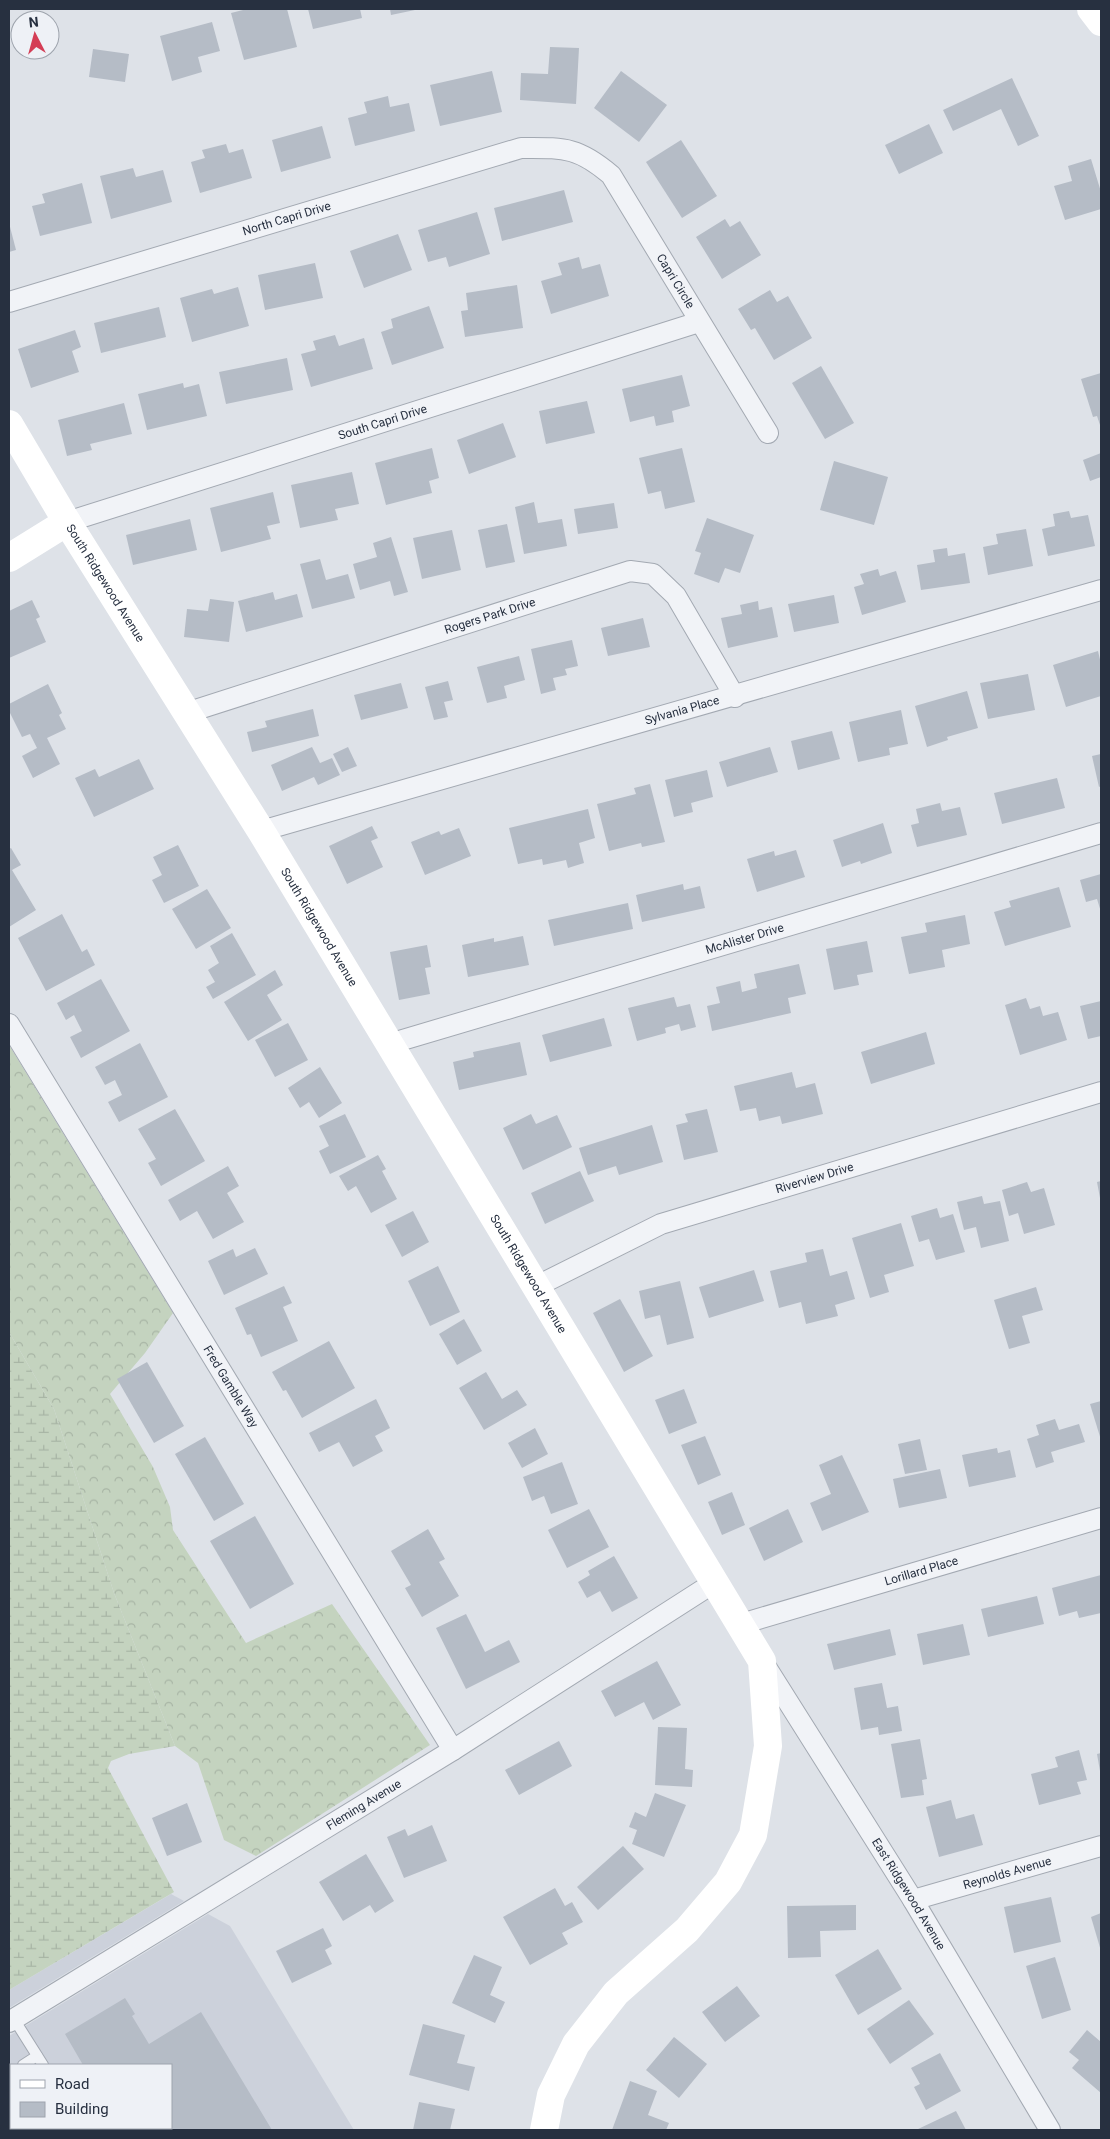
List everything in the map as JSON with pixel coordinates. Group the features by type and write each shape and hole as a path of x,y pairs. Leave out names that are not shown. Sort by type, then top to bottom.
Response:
{"street":[{"path":"1091,9 1101,22"},
{"name":"North Capri Drive","path":"9,302 521,148 567,148"},
{"name":"Capri Circle","path":"567,148 596,162 611,175 768,433"},
{"name":"South Capri Drive","path":"67,522 699,322"},
{"name":"South Ridgewood Avenue","path":"9,424 67,522 261,831 762,1661 768,1746 753,1835 728,1882 687,1930 616,1993 576,2044 551,2095 544,2130"},
{"path":"9,558 67,522"},
{"name":"Rogers Park Drive","path":"186,713 630,570 653,574 676,596 735,697"},
{"name":"Sylvania Place","path":"261,831 735,697 1101,590"},
{"name":"McAlister Drive","path":"389,1044 1101,833"},
{"name":"Fred Gamble Way","path":"9,1024 453,1750"},
{"name":"Riverview Drive","path":"536,1286 661,1224 1101,1092"},
{"name":"Lorillard Place","path":"741,1624 1101,1518"},
{"name":"Fleming Avenue","path":"11,2021 453,1750 715,1582"},
{"name":"East Ridgewood Avenue","path":"762,1661 913,1900 1050,2130"},
{"name":"Reynolds Avenue","path":"913,1900 1101,1846"}],"lane":[{"path":"11,2021 41,2064"},
{"path":"25,2064 37,2056"}],"shaded area":[{"path":"171,1894 184,1901 9,2008 9,1990"},
{"path":"208,1914 230,1926 354,2130 9,2130 9,2036"}],"green space":[{"path":"9,1045 173,1313 145,1353 110,1394 153,1467 170,1507 173,1530 246,1643 332,1604 430,1745 256,1856 224,1840 198,1763 175,1746 114,1593 54,1409 9,1332"},
{"path":"9,1332 54,1409 114,1593 175,1746 129,1754 111,1761 108,1768 174,1892 9,1990"}],"building":[{"path":"247,9 287,9 297,47 244,60 231,13"},
{"path":"308,9 360,9 362,18 313,29"},
{"path":"390,9 415,9 415,10 391,15"},
{"path":"212,22 220,51 198,57 202,72 172,81 160,36"},
{"path":"550,47 579,48 576,104 520,100 521,73 548,74"},
{"path":"93,49 129,54 125,82 89,77"},
{"path":"492,71 502,112 440,126 430,85"},
{"path":"621,71 667,105 639,142 594,108"},
{"path":"1012,78 1039,136 1018,146 1001,109 953,131 943,110"},
{"path":"388,96 390,107 409,103 415,131 355,146 348,118 367,113 364,102"},
{"path":"929,124 943,153 899,174 885,145"},
{"path":"322,126 331,158 281,172 272,140"},
{"path":"681,140 717,196 682,218 646,162"},
{"path":"226,144 229,153 243,149 252,178 200,193 191,162 205,158 202,150"},
{"path":"1091,159 1101,192 1101,209 1065,220 1054,186 1072,181 1068,166"},
{"path":"133,168 136,177 163,170 172,202 111,219 100,176"},
{"path":"82,183 92,223 40,236 32,206 45,203 42,194"},
{"path":"564,190 573,222 502,241 494,208"},
{"path":"477,212 490,254 449,267 446,257 428,262 418,230"},
{"path":"725,219 730,227 740,221 761,255 722,279 696,237"},
{"path":"9,223 16,250 9,252"},
{"path":"398,234 412,270 364,288 350,251"},
{"path":"579,257 582,269 600,264 609,296 551,314 541,281 562,275 558,263"},
{"path":"315,263 323,298 265,310 258,275"},
{"path":"517,285 523,328 465,337 461,311 468,310 466,293"},
{"path":"238,287 249,326 192,342 180,298 212,289 214,294"},
{"path":"770,290 777,302 788,296 812,338 774,360 755,328 751,330 738,309"},
{"path":"429,306 444,348 392,365 381,332 393,328 391,319"},
{"path":"159,307 166,337 101,353 94,323"},
{"path":"75,330 81,347 72,351 79,372 31,388 18,349"},
{"path":"335,335 339,346 364,338 373,369 311,387 301,354 316,350 313,341"},
{"path":"287,358 293,390 226,404 219,372"},
{"path":"821,366 854,423 825,439 792,383"},
{"path":"1101,373 1101,428 1097,416 1093,417 1081,379"},
{"path":"682,375 690,406 672,411 674,422 656,426 654,416 630,422 622,389"},
{"path":"183,383 184,388 199,384 207,416 147,430 138,394"},
{"path":"587,401 595,433 546,444 539,411"},
{"path":"124,403 132,434 90,444 92,450 67,456 58,420"},
{"path":"503,423 516,457 469,474 457,440"},
{"path":"432,448 439,478 429,481 432,493 386,505 375,463"},
{"path":"682,448 695,502 665,509 661,491 648,494 639,458"},
{"path":"1101,453 1101,477 1090,481 1083,460"},
{"path":"834,461 888,477 874,525 820,510"},
{"path":"352,472 359,504 335,509 338,520 300,528 291,485"},
{"path":"273,492 280,523 267,526 271,539 221,552 210,508"},
{"path":"534,502 538,523 562,519 567,546 524,554 515,507"},
{"path":"614,503 618,528 578,534 574,509"},
{"path":"1069,511 1071,518 1088,515 1095,546 1048,556 1042,529 1055,526 1053,514"},
{"path":"707,518 754,535 740,573 725,568 719,583 694,574 701,553 695,551"},
{"path":"190,519 197,550 133,565 126,535"},
{"path":"507,524 515,562 486,568 478,530"},
{"path":"1026,529 1033,566 988,575 983,547 998,544 996,534"},
{"path":"452,530 461,570 422,579 413,538"},
{"path":"391,537 408,592 394,596 390,581 360,590 353,564 377,557 373,543"},
{"path":"947,548 948,556 965,553 970,583 921,590 917,565 935,562 933,550"},
{"path":"320,559 326,580 348,574 355,598 312,609 300,564"},
{"path":"878,569 880,576 896,571 906,602 862,615 854,587 864,584 860,574"},
{"path":"273,592 275,600 297,594 303,617 246,632 238,601"},
{"path":"834,595 839,623 794,632 788,604"},
{"path":"210,599 234,602 229,642 184,637 187,609 208,611"},
{"path":"32,600 40,617 36,619 46,642 9,658 9,611"},
{"path":"758,601 759,610 772,607 778,637 728,648 721,618 742,614 740,605"},
{"path":"643,618 650,647 608,656 601,628"},
{"path":"572,640 578,666 565,669 567,675 553,678 556,690 541,694 531,649"},
{"path":"1098,651 1101,664 1101,696 1066,707 1053,665"},
{"path":"519,656 525,680 504,686 507,698 487,703 477,667"},
{"path":"1028,674 1035,710 988,719 980,683"},
{"path":"448,681 453,700 444,702 448,717 434,720 425,687"},
{"path":"401,683 408,708 361,720 354,695"},
{"path":"48,684 62,713 59,715 66,729 47,738 60,764 33,778 22,756 37,748 30,734 22,737 9,711 9,704"},
{"path":"967,691 978,728 947,737 948,740 927,747 915,706"},
{"path":"313,709 319,736 252,752 247,732 267,727 265,721"},
{"path":"901,710 908,744 889,748 890,755 858,762 849,722"},
{"path":"832,731 840,759 798,770 791,741"},
{"path":"312,747 320,763 332,758 340,775 318,785 314,777 282,791 271,765"},
{"path":"348,747 357,766 342,772 333,754"},
{"path":"770,747 778,772 727,787 719,762"},
{"path":"1101,754 1101,786 1099,787 1092,756"},
{"path":"139,759 154,789 94,817 75,778 95,769 99,777"},
{"path":"707,770 713,797 691,803 693,812 674,817 665,780"},
{"path":"1057,778 1065,808 1002,824 994,793"},
{"path":"650,784 665,842 642,847 641,843 609,851 597,804 636,794 634,788"},
{"path":"940,803 942,811 960,807 967,835 917,847 911,825 919,823 916,809"},
{"path":"588,809 595,838 579,843 584,863 568,868 566,860 543,865 542,859 518,864 509,828"},
{"path":"883,823 892,853 861,864 860,861 842,867 833,840"},
{"path":"372,826 378,838 371,841 383,867 347,884 329,846"},
{"path":"459,828 471,856 425,875 411,842 439,831 441,835"},
{"path":"178,845 199,886 164,903 152,880 162,875 153,857"},
{"path":"11,848 21,865 12,870 36,910 9,927 9,849"},
{"path":"796,850 805,877 757,892 747,859 774,851 775,856"},
{"path":"1101,874 1101,912 1097,899 1086,902 1080,880"},
{"path":"683,884 684,890 700,886 705,908 642,922 636,895"},
{"path":"1059,887 1071,927 1005,946 994,912 1011,907 1009,901"},
{"path":"207,889 231,928 196,949 172,909"},
{"path":"628,903 633,929 554,946 548,920"},
{"path":"62,914 82,952 87,949 95,965 46,991 18,938"},
{"path":"965,915 970,944 942,950 945,967 909,974 901,937 927,932 925,923"},
{"path":"232,933 256,975 213,999 206,987 215,982 208,970 219,963 210,946"},
{"path":"523,936 529,965 468,977 462,945 494,938 494,942"},
{"path":"867,941 873,972 857,975 859,985 834,990 826,949"},
{"path":"427,945 431,967 425,968 430,994 399,1000 390,952"},
{"path":"799,964 806,994 788,998 791,1013 712,1031 707,1006 720,1003 716,987 740,981 742,992 757,988 754,974"},
{"path":"275,970 283,985 267,995 282,1020 248,1041 224,1002"},
{"path":"101,979 130,1031 81,1058 70,1037 82,1031 74,1015 66,1020 57,1003"},
{"path":"674,997 677,1007 690,1004 696,1027 681,1031 679,1024 665,1028 666,1033 637,1041 628,1008"},
{"path":"1026,998 1030,1009 1040,1006 1043,1016 1058,1012 1067,1040 1020,1055 1005,1005"},
{"path":"1101,1001 1101,1036 1088,1039 1080,1006"},
{"path":"604,1018 612,1046 550,1062 542,1035"},
{"path":"288,1023 308,1060 275,1077 255,1040"},
{"path":"926,1032 935,1064 871,1084 861,1052"},
{"path":"520,1042 527,1075 459,1090 453,1062 474,1057 473,1052"},
{"path":"140,1043 168,1097 119,1122 108,1102 122,1095 115,1080 105,1085 95,1067"},
{"path":"320,1067 342,1103 319,1118 309,1102 300,1108 288,1088"},
{"path":"792,1072 796,1088 815,1083 823,1114 782,1124 780,1116 759,1121 756,1108 740,1111 734,1086"},
{"path":"175,1109 205,1161 161,1186 148,1163 156,1159 138,1129"},
{"path":"707,1109 718,1152 684,1160 676,1125 688,1122 685,1114"},
{"path":"345,1114 366,1157 330,1174 319,1151 329,1146 319,1126"},
{"path":"531,1114 536,1124 557,1115 572,1147 523,1170 503,1128"},
{"path":"652,1125 663,1162 619,1175 616,1166 588,1175 579,1148"},
{"path":"378,1155 386,1169 382,1171 397,1199 371,1213 356,1186 348,1191 339,1176"},
{"path":"228,1166 239,1186 227,1193 244,1222 213,1239 197,1211 180,1221 168,1200"},
{"path":"580,1171 594,1201 545,1224 531,1193"},
{"path":"1101,1181 1101,1198 1100,1198 1097,1182"},
{"path":"1027,1182 1031,1192 1044,1188 1055,1225 1024,1234 1018,1213 1009,1216 1002,1190"},
{"path":"982,1196 984,1204 1000,1201 1009,1241 981,1248 976,1227 964,1230 957,1202"},
{"path":"937,1208 940,1218 953,1214 965,1252 936,1260 929,1239 919,1242 911,1216"},
{"path":"413,1211 429,1242 402,1257 385,1225"},
{"path":"901,1223 914,1266 884,1275 889,1292 870,1298 852,1238"},
{"path":"255,1248 268,1274 224,1295 208,1261 233,1249 236,1257"},
{"path":"823,1249 830,1276 847,1271 855,1299 835,1305 838,1316 806,1324 801,1302 779,1308 770,1271 807,1262 805,1253"},
{"path":"438,1266 460,1312 430,1326 408,1281"},
{"path":"754,1270 764,1301 709,1318 699,1287"},
{"path":"680,1281 694,1338 667,1345 660,1315 645,1319 639,1291"},
{"path":"284,1286 292,1303 283,1307 298,1341 261,1357 251,1334 247,1335 235,1308"},
{"path":"1036,1287 1043,1310 1022,1316 1030,1343 1009,1349 994,1300"},
{"path":"620,1299 653,1356 624,1372 593,1313"},
{"path":"464,1319 482,1351 457,1365 439,1334"},
{"path":"329,1341 355,1388 302,1418 286,1390 283,1391 272,1372"},
{"path":"147,1362 184,1426 154,1443 117,1379"},
{"path":"486,1372 502,1399 517,1390 527,1405 484,1430 459,1388"},
{"path":"684,1389 697,1423 669,1434 655,1400"},
{"path":"376,1399 390,1428 375,1436 383,1451 353,1467 339,1442 319,1452 309,1433"},
{"path":"1101,1401 1101,1440 1090,1404"},
{"path":"1055,1419 1059,1430 1079,1424 1085,1442 1051,1452 1054,1462 1036,1468 1027,1439 1039,1435 1036,1425"},
{"path":"535,1428 548,1454 522,1468 508,1443"},
{"path":"705,1436 721,1475 698,1485 681,1445"},
{"path":"205,1437 244,1504 214,1521 175,1454"},
{"path":"920,1439 927,1470 905,1474 898,1444"},
{"path":"997,1448 998,1453 1010,1450 1016,1477 969,1487 962,1455"},
{"path":"842,1455 869,1512 822,1531 810,1503 831,1494 819,1465"},
{"path":"562,1462 578,1504 551,1514 544,1496 532,1501 523,1477"},
{"path":"940,1469 947,1498 899,1508 893,1479"},
{"path":"732,1492 745,1525 722,1535 708,1502"},
{"path":"589,1509 609,1547 567,1568 548,1530"},
{"path":"788,1509 803,1542 764,1561 749,1528"},
{"path":"255,1516 294,1584 250,1609 210,1541"},
{"path":"428,1529 445,1559 439,1562 459,1596 422,1617 405,1588 411,1585 391,1551"},
{"path":"614,1556 638,1598 612,1612 600,1591 587,1598 578,1582 590,1575 588,1571"},
{"path":"1101,1575 1101,1613 1079,1618 1077,1611 1059,1616 1052,1588"},
{"path":"1037,1596 1044,1624 988,1637 981,1609"},
{"path":"466,1614 485,1652 509,1640 520,1662 466,1689 436,1628"},
{"path":"963,1624 970,1655 923,1665 917,1634"},
{"path":"890,1629 896,1655 834,1670 827,1644"},
{"path":"657,1661 681,1705 653,1720 644,1702 615,1717 601,1691"},
{"path":"882,1683 887,1708 898,1706 902,1731 879,1735 878,1727 861,1730 854,1688"},
{"path":"658,1727 687,1728 685,1769 693,1770 692,1787 655,1785"},
{"path":"920,1739 927,1779 922,1780 924,1795 901,1798 891,1744"},
{"path":"559,1741 572,1766 519,1795 505,1770"},
{"path":"1079,1750 1087,1780 1077,1782 1081,1794 1039,1805 1031,1774 1058,1767 1055,1757"},
{"path":"1101,1753 1101,1771 1100,1771 1097,1754"},
{"path":"655,1793 686,1805 664,1857 632,1844 637,1830 629,1827 635,1812 646,1817"},
{"path":"951,1800 956,1819 974,1814 983,1845 939,1857 926,1807"},
{"path":"187,1803 202,1842 167,1856 152,1818"},
{"path":"432,1825 447,1861 404,1878 387,1837 405,1829 408,1836"},
{"path":"623,1846 644,1869 598,1910 577,1887"},
{"path":"366,1854 394,1901 375,1913 370,1905 343,1921 319,1882"},
{"path":"555,1888 565,1906 572,1902 583,1922 562,1933 568,1944 530,1965 503,1917"},
{"path":"1051,1897 1061,1942 1014,1953 1004,1907"},
{"path":"856,1905 856,1930 820,1931 821,1957 788,1958 787,1906"},
{"path":"1101,1913 1101,1951 1091,1917"},
{"path":"323,1928 332,1946 325,1950 332,1964 292,1983 276,1951"},
{"path":"878,1949 902,1989 858,2015 835,1975"},
{"path":"474,1955 502,1967 490,1995 505,2002 495,2023 452,2003"},
{"path":"1055,1957 1071,2010 1042,2019 1026,1966"},
{"path":"737,1986 760,2016 725,2042 702,2012"},
{"path":"125,1998 135,2014 132,2016 149,2044 201,2012 272,2130 123,2130 172,2129 172,2064 82,2064 65,2034"},
{"path":"909,2000 934,2034 890,2064 867,2029"},
{"path":"423,2024 465,2035 457,2063 475,2067 469,2091 409,2075"},
{"path":"1087,2030 1101,2042 1101,2093 1072,2068 1079,2060 1069,2052"},
{"path":"674,2037 707,2064 679,2098 646,2070"},
{"path":"940,2053 961,2091 926,2110 914,2087 920,2084 911,2068"},
{"path":"630,2081 657,2091 648,2115 669,2123 666,2130 612,2130"},
{"path":"419,2102 455,2109 450,2130 413,2130"},
{"path":"956,2111 966,2130 916,2130"}]}
